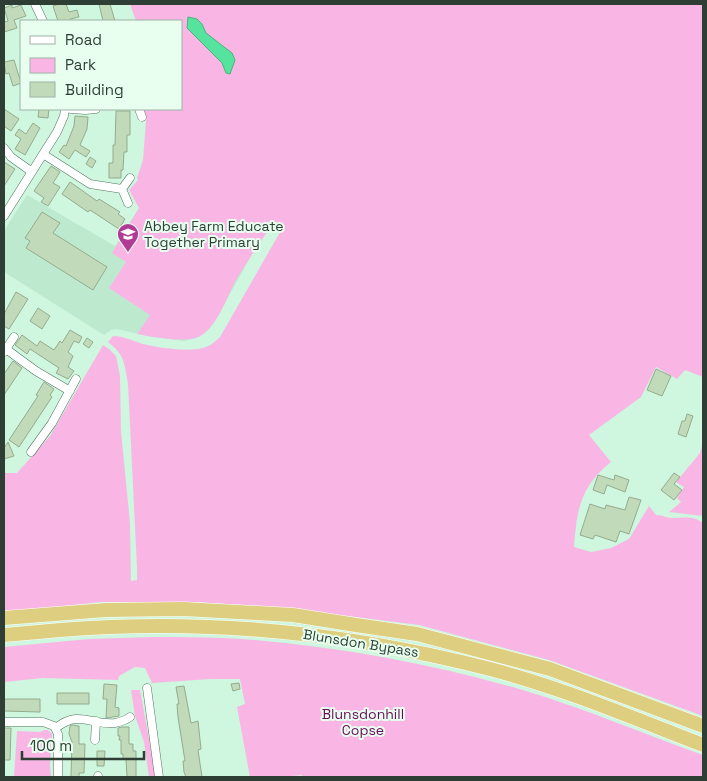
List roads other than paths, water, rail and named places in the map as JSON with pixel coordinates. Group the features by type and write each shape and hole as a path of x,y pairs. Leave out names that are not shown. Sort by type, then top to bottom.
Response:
{"highway":[{"name":"Blunsdon Bypass","path":"4,618 106,610 183,610 293,615 417,634 550,669 703,726"},
{"name":"Blunsdon Bypass","path":"4,635 101,627 168,626 240,628 301,633 359,641 417,652 491,670 545,686 703,745"}],"street":[{"path":"35,4 43,20"},
{"path":"4,216 61,125 65,110"},
{"path":"139,110 142,117"},
{"path":"4,148 11,157 32,172"},
{"path":"43,154 90,184 122,189"},
{"path":"122,189 130,178"},
{"path":"122,189 128,203"},
{"path":"14,337 5,350 70,391"},
{"path":"31,452 52,423 76,379"},
{"path":"147,688 159,777"},
{"path":"56,728 62,723 72,720 87,719 116,723 130,717"},
{"path":"95,740 96,721"},
{"path":"4,722 43,722 51,724 56,728 58,734 58,777"}],"place":[{"name":"Abbey Farm Educate Together Primary","path":"128,253"}],"park label":[{"name":"Blunsdonhill Copse","path":"363,722"}]}
